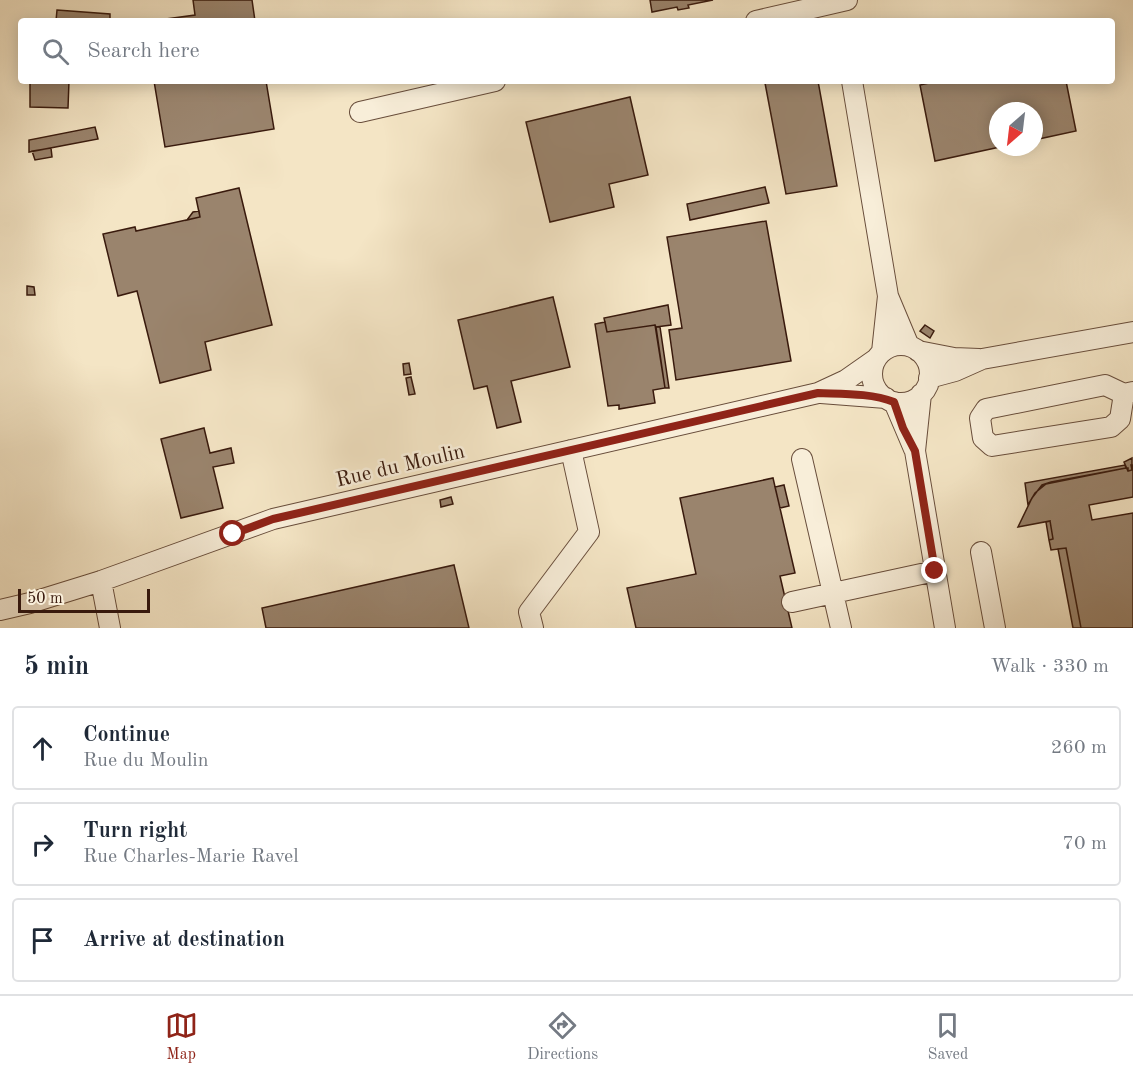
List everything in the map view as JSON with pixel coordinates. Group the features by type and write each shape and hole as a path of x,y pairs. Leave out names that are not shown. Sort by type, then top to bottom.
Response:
{"street":[{"path":"773,18 841,6"},
{"path":"360,112 482,84"},
{"path":"853,84 888,296 914,349 925,358 929,367 915,451"},
{"path":"888,296 879,355 872,376 879,393 890,400 903,402 912,400 925,386 981,359"},
{"path":"879,355 890,347 899,345 954,358 981,359 1133,332"},
{"name":"Rue du Moulin","path":"0,610 101,581 273,519 818,393 846,380 879,355"},
{"path":"1105,385 1128,393 1120,419 1111,427 992,446 983,438 980,418 986,409 1105,385"},
{"name":"Rue du Moulin","path":"818,393 890,400"},
{"path":"890,400 915,451 945,628"},
{"path":"533,628 529,612 589,532 571,450"},
{"path":"802,459 841,628"},
{"path":"981,552 995,628"},
{"path":"792,602 935,571"},
{"path":"101,581 110,628"}],"building":[{"path":"193,0 252,0 255,18 173,18 195,15"},
{"path":"650,0 713,0 688,5 689,8 678,10 677,7 652,12"},
{"path":"57,10 110,14 110,18 56,18"},
{"path":"30,84 69,84 68,108 30,107"},
{"path":"154,84 266,84 274,129 165,147"},
{"path":"765,84 819,84 837,186 786,194"},
{"path":"1067,84 1076,131 1043,138 1043,102 989,102 989,149 935,161 920,85"},
{"path":"630,97 648,175 609,184 614,207 550,222 526,122"},
{"path":"95,127 98,139 29,152 29,140"},
{"path":"51,148 52,157 35,160 32,151"},
{"path":"765,187 769,203 690,220 687,204"},
{"path":"239,188 272,325 205,342 211,370 160,383 137,291 118,296 103,234 135,227 136,231 200,217 196,198"},
{"path":"199,211 200,217 187,220 193,212"},
{"path":"766,221 791,361 676,380 669,330 682,328 667,237"},
{"path":"27,286 34,287 35,295 27,295"},
{"path":"553,297 570,367 511,381 521,422 497,428 487,386 474,389 458,320"},
{"path":"668,305 671,325 607,332 604,318"},
{"path":"605,322 607,332 655,325 665,388 653,390 655,403 619,409 619,405 608,406 595,324"},
{"path":"925,325 934,331 930,338 920,331"},
{"path":"656,327 660,327 669,388 665,388"},
{"path":"409,363 411,374 404,375 403,364"},
{"path":"411,377 415,394 409,395 406,378"},
{"path":"204,428 210,453 231,448 234,463 213,467 223,508 181,518 161,439"},
{"path":"1132,458 1132,470 1128,471 1124,462"},
{"path":"1125,465 1126,468 1046,484 1035,493 1028,505 1025,483"},
{"path":"1131,465 1133,465 1133,497 1089,505 1092,520 1133,513 1133,628 1081,628 1066,548 1051,550 1049,540 1053,539 1050,521 1018,527 1032,498 1042,485 1126,468 1128,471 1132,470"},
{"path":"773,478 795,573 780,576 792,628 636,628 627,588 696,574 680,498"},
{"path":"784,485 789,506 780,508 775,487"},
{"path":"451,497 453,504 441,507 440,500"},
{"path":"1050,521 1053,539 1049,540 1046,522"},
{"path":"1066,548 1081,628 1073,628 1058,549"},
{"path":"454,565 469,628 266,628 262,608"}],"route":[{"path":"233,534 273,519 818,393 848,394 886,398 894,402 903,428 915,451 935,571"}]}
